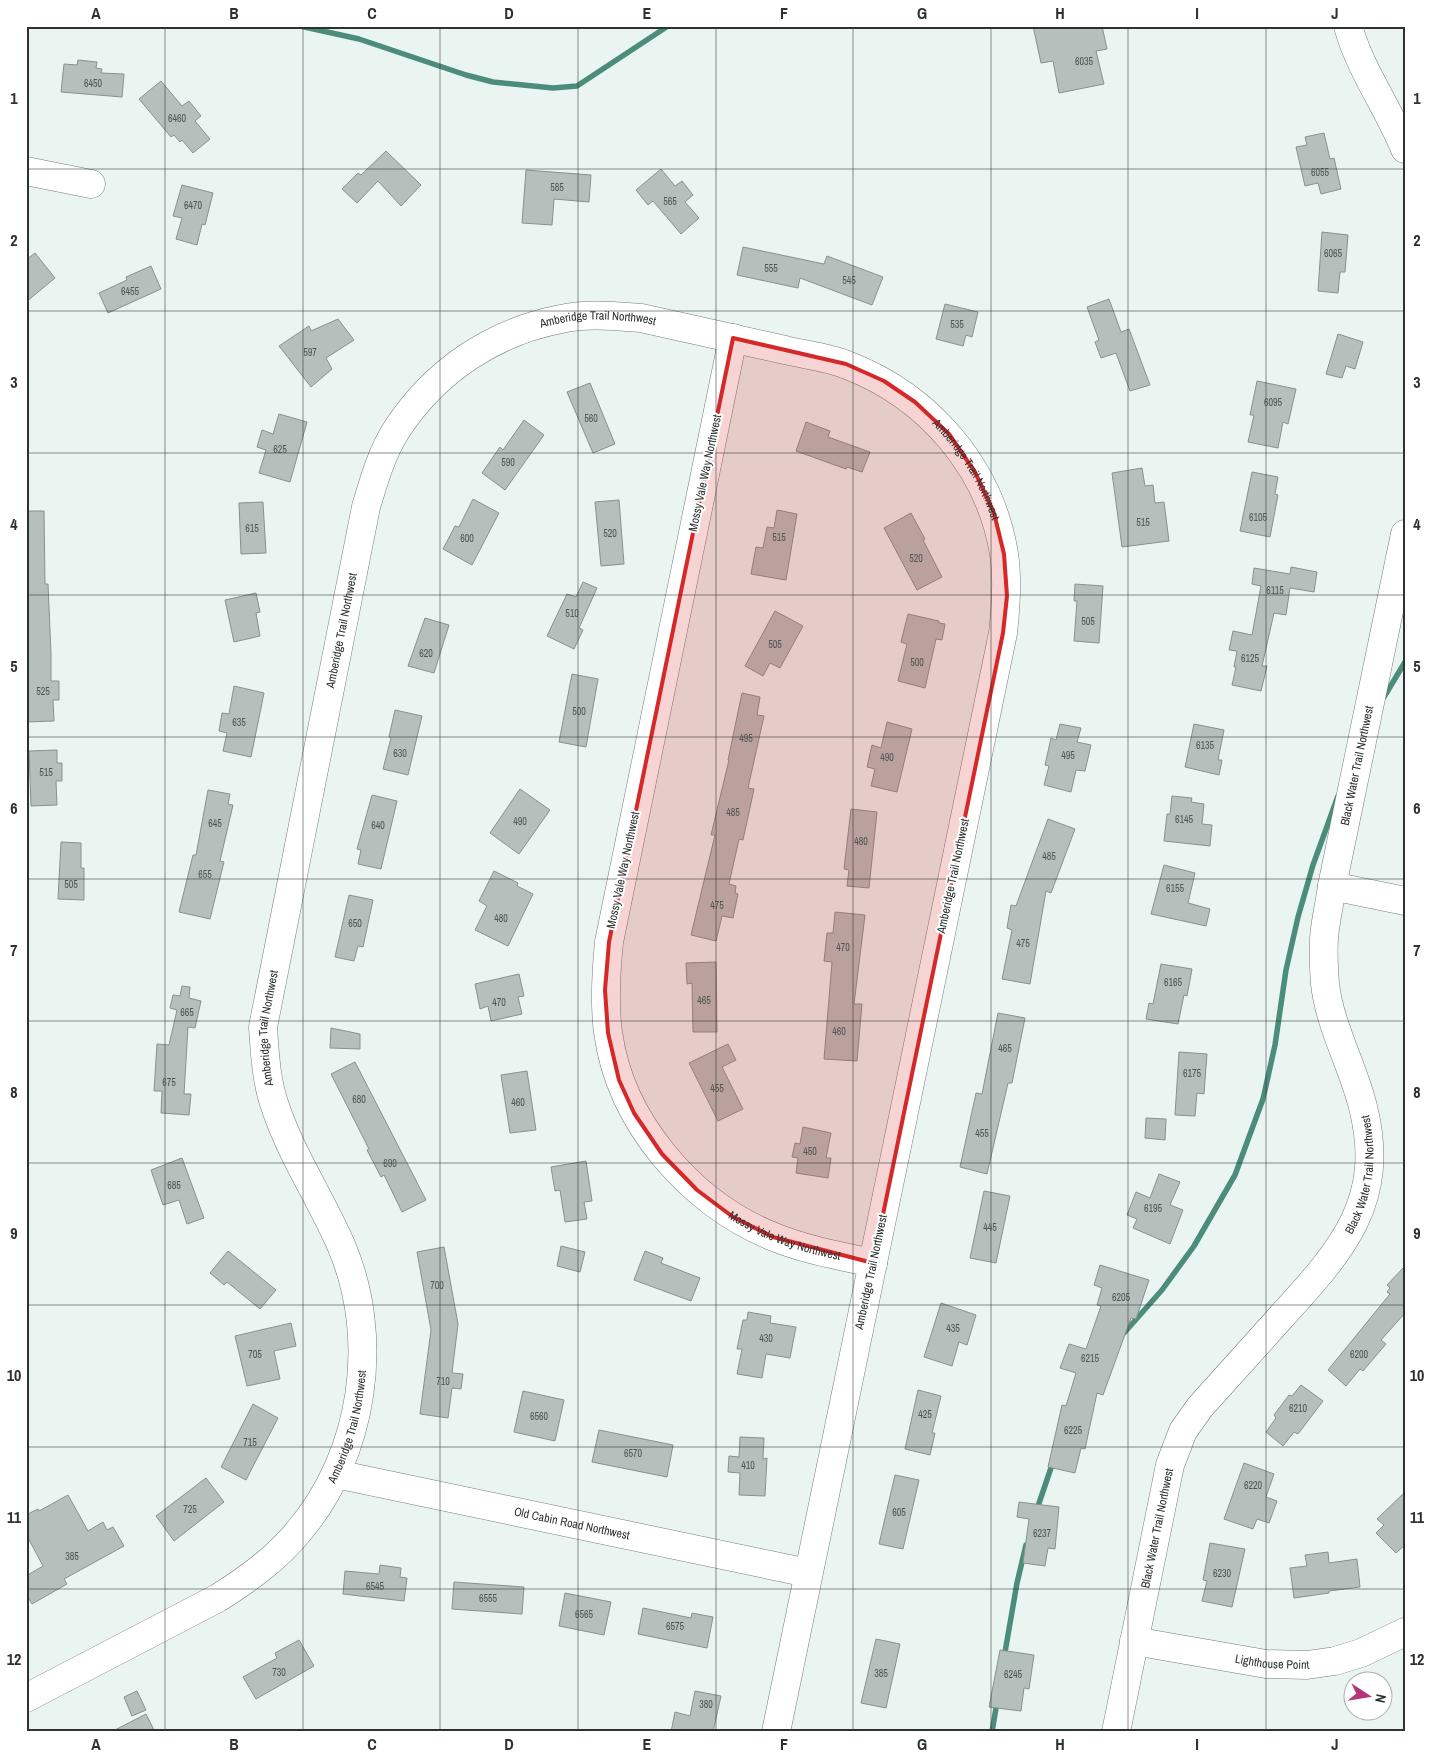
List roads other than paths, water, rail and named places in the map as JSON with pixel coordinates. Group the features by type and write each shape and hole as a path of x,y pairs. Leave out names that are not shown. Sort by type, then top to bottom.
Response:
{"street":[{"path":"1348,26 1353,45 1405,149"},
{"path":"26,171 91,184"},
{"name":"Amberidge Trail Northwest","path":"26,1698 218,1598 247,1580 273,1559 300,1531 320,1503 336,1474 351,1433 360,1391 363,1353 360,1310 341,1246 285,1133 275,1108 266,1069 263,1027 366,506 375,474 397,429 430,387 469,355 513,332 562,318 612,315 641,318 846,364 884,381 915,402 948,434 975,472 994,513 1004,554 1007,596 1003,633 776,1732"},
{"name":"Mossy Vale Way Northwest","path":"733,338 609,942 605,990 608,1033 619,1080 634,1113 662,1154 697,1190 733,1216 773,1237 811,1250 873,1263"},
{"name":"Black Water Trail Northwest","path":"1116,1732 1170,1465 1183,1431 1200,1407 1322,1272 1345,1241 1356,1221 1364,1196 1370,1147 1363,1107 1333,1016 1325,985 1324,938 1332,886 1405,534"},
{"path":"1332,886 1405,901"},
{"name":"Old Cabin Road Northwest","path":"336,1474 808,1573"},
{"name":"Lighthouse Point","path":"1134,1641 1266,1664 1307,1665 1334,1661 1361,1653 1405,1632"}],"waterway":[{"path":"300,26 359,39 466,75 493,82 553,88 577,86 668,26"},
{"path":"1384,697 1405,662"},
{"path":"1124,1333 1162,1290 1194,1246 1235,1175 1263,1099 1275,1045 1286,970 1298,917 1313,865 1338,796"},
{"path":"1036,1512 1053,1462"},
{"path":"1004,1658 1017,1583 1026,1545"},
{"path":"992,1732 997,1702"}]}
